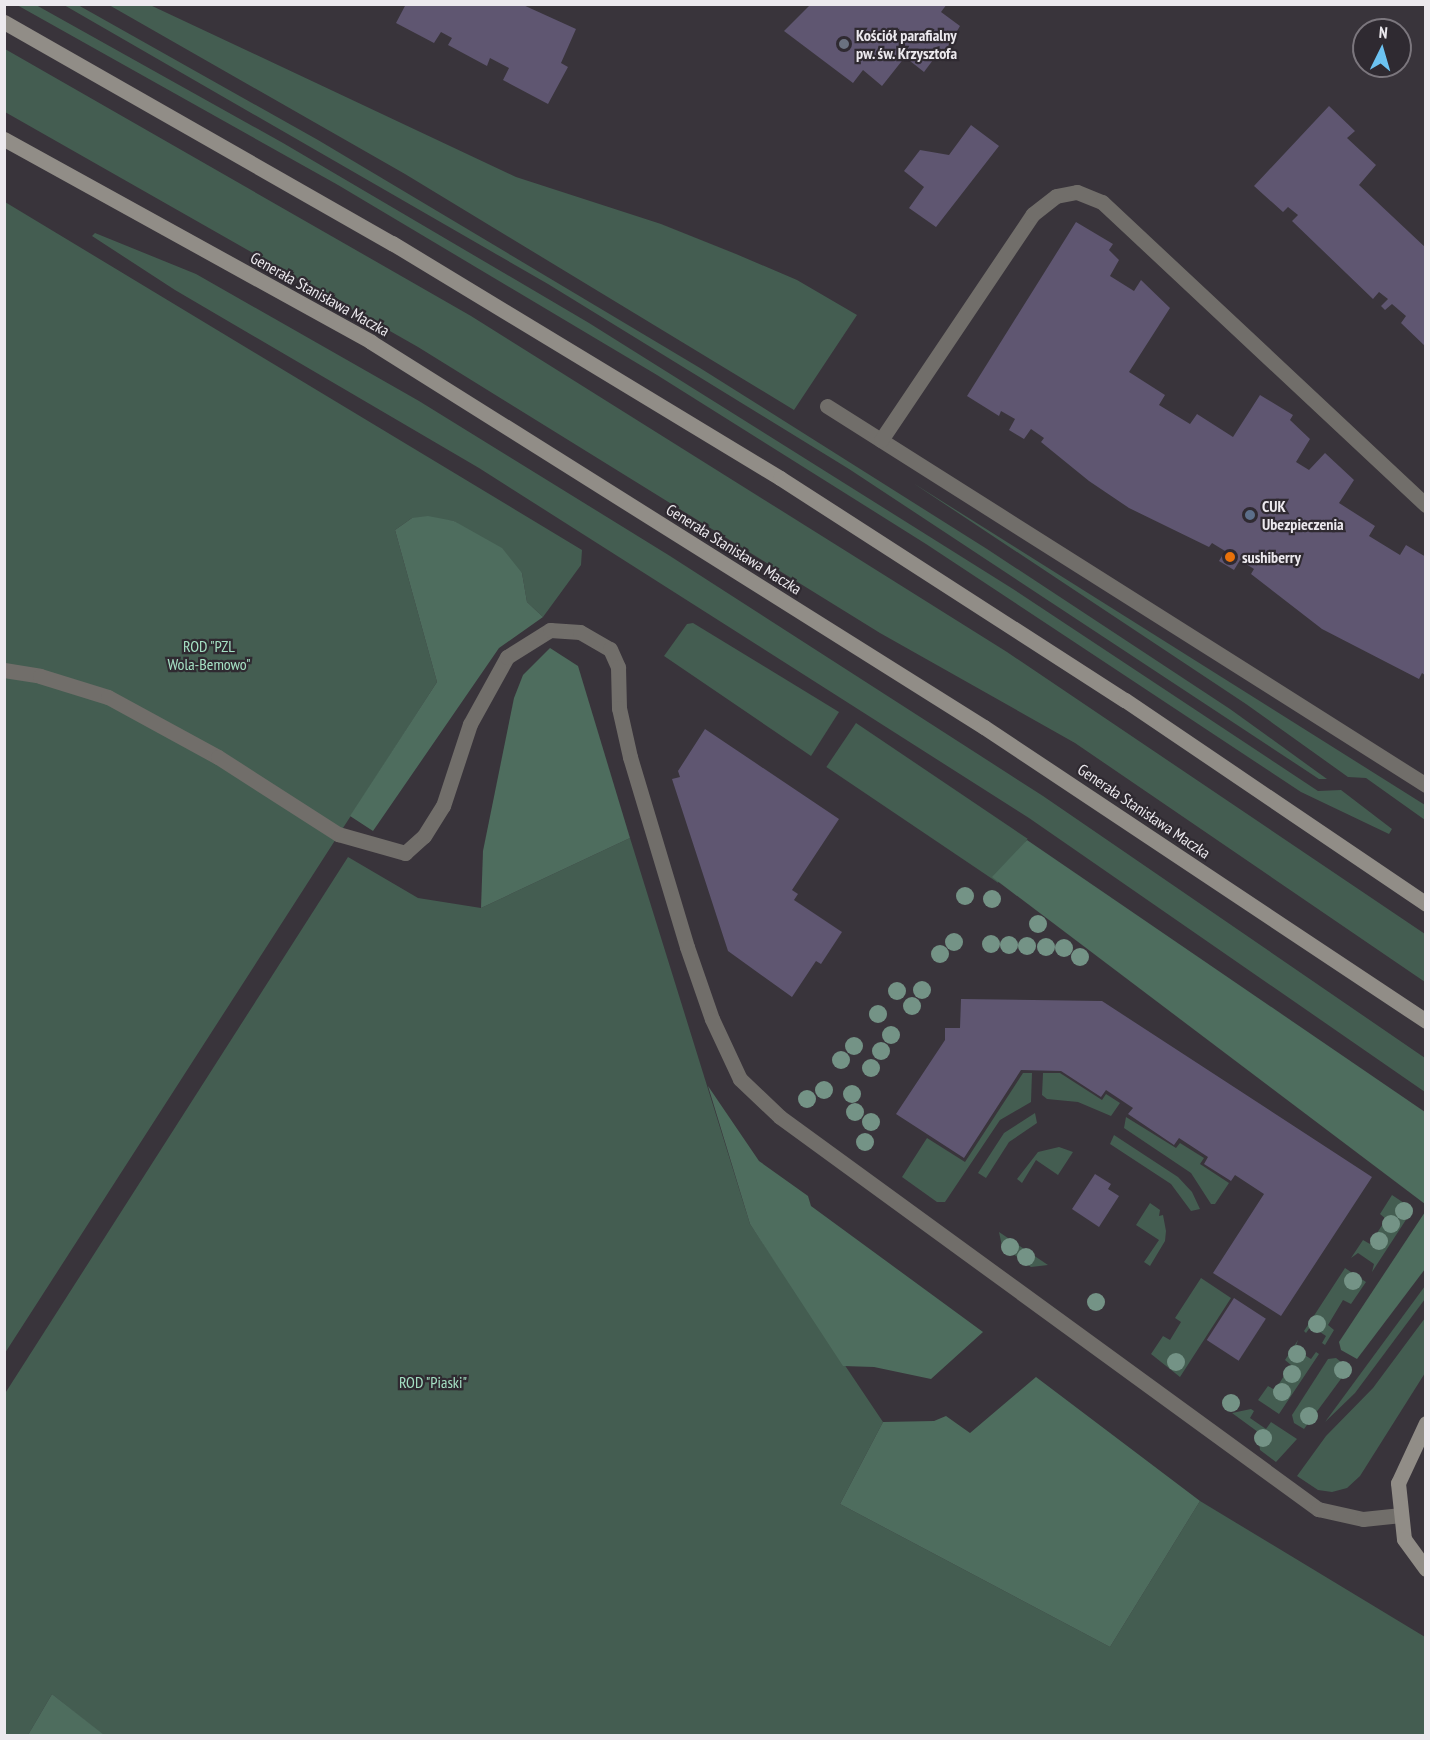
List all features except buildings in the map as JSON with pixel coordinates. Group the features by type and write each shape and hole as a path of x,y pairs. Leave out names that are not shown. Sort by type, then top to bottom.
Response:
{"main road":[{"path":"4,22 392,243 770,472 1125,700 1425,904"},
{"name":"Generała Stanisława Maczka","path":"4,139 371,342 984,727 1425,1021"},
{"path":"1425,1423 1398,1483 1399,1515 1404,1539 1425,1569"}],"lane":[{"path":"881,440 1033,214 1056,196 1077,192 1102,202 1425,506"},
{"path":"827,406 1425,785"},
{"path":"4,670 40,676 108,698 218,758 338,834 405,853 423,836 443,806 470,724 507,657 550,630 580,632 610,649 618,667 619,708 630,757 687,947 712,1019 740,1078 780,1117 1318,1509 1363,1519 1399,1515"}],"green space":[{"path":"17,5 36,5 283,143 589,323 1013,589 1318,791 1341,790 1392,829 1389,834 1301,792 926,544 657,375 338,185"},
{"path":"64,5 78,5 318,140 700,368 987,549 1230,709 1327,779 1319,779 849,469 548,284"},
{"path":"109,5 150,5 516,177 661,224 736,254 797,280 857,315 794,410 405,174"},
{"path":"5,49 471,316 1007,652 1425,934 1425,982 1075,743 880,633 418,347 5,112"},
{"name":"ROD \"PZL Wola-Bemowo\"","path":"5,202 582,550 581,565 543,617 527,602 522,573 454,521 412,518 395,530 437,682 5,1353"},
{"path":"95,233 196,274 419,401 670,556 1043,796 1425,1058 1425,1092 1029,818 479,468 175,290 92,236"},
{"path":"913,483 1425,805 1425,820 1366,778 1348,777 1246,704"},
{"path":"428,516 454,521 502,548 522,573 527,602 543,617 499,648 373,831 350,816 437,682 395,530 412,518"},
{"path":"693,623 839,712 811,756 664,656 687,624"},
{"path":"550,648 578,666 630,838 481,908 483,851 514,698 523,675"},
{"path":"856,723 1028,839 998,883 826,767"},
{"name":"ROD \"Piaski\"","path":"630,838 750,1224 883,1422 840,1504 1110,1647 1200,1501 1425,1637 1425,1735 104,1736 52,1694 28,1735 5,1735 4,1395 348,857 418,898 481,908"},
{"path":"1027,840 1425,1112 1425,1204 992,877"},
{"path":"1023,1073 1032,1073 1031,1102 1000,1120 945,1202 937,1202 902,1177 927,1138 965,1162"},
{"path":"1043,1073 1060,1073 1102,1100 1106,1094 1120,1103 1111,1116 1078,1102 1047,1099 1042,1095"},
{"path":"708,1086 759,1161 808,1196 811,1206 983,1332 931,1379 874,1367 843,1366 750,1224"},
{"path":"1035,1113 1037,1123 1009,1142 986,1178 978,1173 1004,1133"},
{"path":"1126,1117 1176,1148 1180,1143 1204,1158 1200,1164 1229,1183 1215,1204 1211,1204 1191,1173 1124,1128"},
{"path":"1114,1135 1178,1177 1192,1192 1200,1209 1191,1211 1171,1184 1110,1144"},
{"path":"1059,1147 1073,1152 1058,1175 1036,1160 1022,1183 1017,1179 1038,1152"},
{"path":"1392,1195 1413,1209 1372,1272 1374,1264 1358,1253 1351,1258 1363,1240 1370,1244 1386,1219 1380,1214"},
{"path":"1150,1203 1160,1210 1159,1216 1163,1215 1166,1231 1165,1241 1150,1266 1144,1262 1159,1240 1136,1225"},
{"path":"1425,1212 1425,1269 1357,1359 1341,1350 1339,1342"},
{"path":"999,1232 1048,1265 1031,1267 1002,1246"},
{"path":"1345,1268 1366,1282 1351,1304 1343,1300 1328,1325 1334,1330 1325,1345 1322,1343 1326,1336 1311,1326 1306,1333 1304,1331"},
{"path":"1201,1278 1231,1298 1180,1377 1151,1354 1163,1336 1170,1340 1181,1322 1175,1318"},
{"path":"1425,1286 1425,1299 1355,1393 1325,1422"},
{"path":"1425,1318 1425,1373 1360,1476 1347,1488 1332,1492 1318,1490 1297,1476 1326,1436 1373,1388"},
{"path":"1298,1340 1295,1349 1311,1359 1316,1352 1319,1354 1279,1414 1258,1400 1268,1386 1275,1390 1291,1365 1285,1360"},
{"path":"1336,1358 1349,1368 1304,1429 1294,1423 1292,1415 1328,1359"},
{"path":"1036,1377 1200,1501 1110,1647 840,1504 883,1422 934,1421 946,1416 970,1433"},
{"path":"1251,1409 1254,1411 1250,1418 1266,1429 1271,1422 1297,1439 1276,1462 1260,1450 1258,1432 1232,1413"},
{"path":"52,1694 104,1735 28,1735"}],"place":[{"name":"Kościół parafialny pw. św. Krzysztofa","path":"844,44"},
{"name":"CUK Ubezpieczenia","path":"1250,515"},
{"name":"sushiberry","path":"1230,557"}]}
